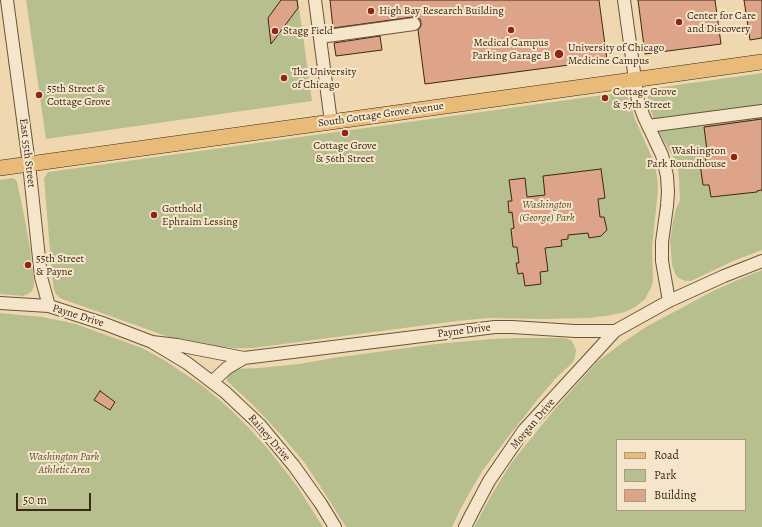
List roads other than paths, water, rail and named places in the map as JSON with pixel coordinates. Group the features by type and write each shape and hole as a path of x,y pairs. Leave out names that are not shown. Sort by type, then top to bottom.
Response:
{"main road":[{"name":"South Cottage Grove Avenue","path":"0,168 762,62"}],"street":[{"name":"East 55th Street","path":"7,0 29,164 41,277 49,306"},
{"path":"315,0 331,122"},
{"path":"624,0 638,101 662,155 667,176 668,192 662,242 662,261 669,301"},
{"path":"320,37 414,24"},
{"path":"648,126 762,111"},
{"name":"Payne Drive","path":"152,342 177,345 244,358 495,327 575,331 615,331 669,301 762,260"},
{"name":"Payne Drive","path":"0,303 49,306 105,324 152,342 187,363"},
{"name":"Morgan Drive","path":"466,527 489,481 524,430 615,331"},
{"path":"212,382 227,368 244,358"},
{"name":"Rainey Drive","path":"187,363 225,392 260,425 294,466 321,504 335,527"}],"place":[{"name":"High Bay Research Building","path":"371,11"},
{"name":"Center for Care and Discovery","path":"679,22"},
{"name":"Medical Campus Parking Garage B","path":"511,30"},
{"name":"Stagg Field","path":"275,31"},
{"name":"University of Chicago Medicine Campus","path":"559,54"},
{"name":"The University of Chicago","path":"284,78"},
{"name":"55th Street & Cottage Grove","path":"39,95"},
{"name":"Cottage Grove & 57th Street","path":"605,98"},
{"name":"Cottage Grove & 56th Street","path":"345,133"},
{"name":"Washington Park Roundhouse","path":"734,157"},
{"name":"Gotthold Ephraim Lessing","path":"154,215"},
{"name":"55th Street & Payne","path":"28,265"}],"park label":[{"name":"Washington (George) Park","path":"547,211"},
{"name":"Washington Park Athletic Area","path":"64,463"}]}
